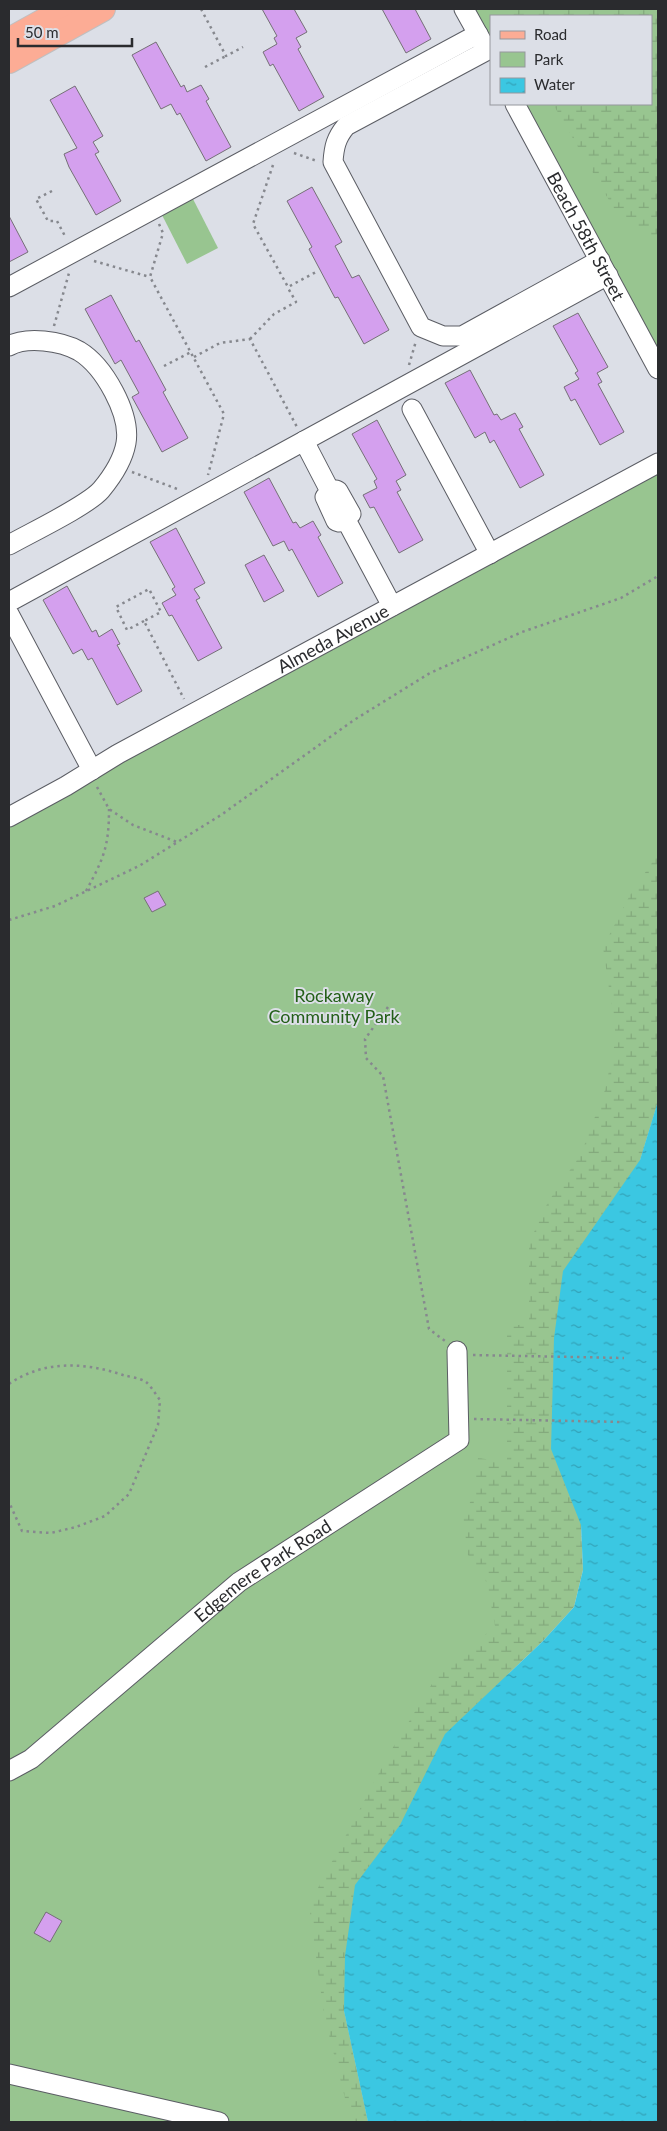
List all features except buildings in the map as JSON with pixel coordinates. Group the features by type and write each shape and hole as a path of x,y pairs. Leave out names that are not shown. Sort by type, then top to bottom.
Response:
{"main road":[{"path":"9,40 62,14 103,9"},
{"path":"9,61 62,14"}],"street":[{"path":"464,9 485,48"},
{"path":"9,287 276,143 485,48"},
{"path":"485,48 346,126 338,136 333,162 421,326 442,336 462,336 604,268"},
{"name":"Beach 58th Street","path":"516,105 658,369"},
{"path":"9,602 408,385 604,268"},
{"path":"9,346 15,343 38,340 79,351 97,367 109,383 118,401 124,421 126,442 116,467 99,492 9,545"},
{"path":"412,409 490,554"},
{"path":"304,441 331,493 326,495 325,498 336,520 339,522 345,518 392,606"},
{"name":"Almeda Avenue","path":"9,817 192,714 658,463"},
{"path":"9,614 92,770"},
{"name":"Edgemere Park Road","path":"9,1771 31,1759 239,1582 459,1440 457,1353"},
{"path":"9,2074 219,2122"}],"path":[{"path":"201,9 226,56"},
{"path":"205,67 243,47"},
{"path":"276,143 287,151 321,162 333,162"},
{"path":"194,357 220,343 250,339 274,314 296,302 253,224 276,156 276,143"},
{"path":"52,191 36,199 48,221 57,220 74,252 84,258 150,277"},
{"path":"116,467 201,498 224,414 150,277 163,233 151,210"},
{"path":"49,343 74,252"},
{"path":"288,287 316,272"},
{"path":"408,385 405,376 421,326"},
{"path":"250,339 304,441"},
{"path":"164,366 191,352"},
{"path":"9,920 55,906 139,866 255,792 297,759 354,720 430,673 522,632 621,598 658,576"},
{"path":"149,589 161,612 144,621 127,630 116,607 149,589"},
{"path":"144,621 192,714"},
{"path":"92,770 96,785 110,810 134,825 177,842"},
{"path":"86,891 101,864 109,838 110,810"},
{"path":"388,1007 364,1038 366,1058 383,1076 429,1329 457,1353 624,1358"},
{"path":"9,1384 22,1376 50,1366 84,1366 108,1370 146,1382 160,1400 158,1425 129,1494 104,1516 51,1533 22,1531 9,1502"},
{"path":"458,1419 623,1422"}],"green space":[{"path":"464,9 658,9 658,369 516,105 652,105 652,15 490,15 490,57"},
{"path":"498,9 658,9 658,247 617,214 554,105 652,105 652,15 501,15"},
{"path":"193,199 218,248 187,264 162,215"},
{"name":"Rockaway Community Park","path":"658,463 658,1101 640,1160 581,1525 344,2011 368,2122 9,2122 9,817"},
{"path":"658,854 658,1101 640,1160 563,1271 551,1449 581,1525 583,1570 574,1607 543,1641 445,1734 400,1825 355,1885 345,1956 344,2011 368,2122 349,2122 350,2118 324,2015 309,1905 389,1754 435,1679 495,1626 487,1583 468,1555 463,1517 474,1494 478,1458 507,1462 507,1326 529,1324 529,1243 548,1202 581,1154 605,1090 616,1037 603,947 631,893"}],"water":[{"path":"658,1101 658,2122 368,2122 344,2011 345,1956 355,1885 400,1825 445,1734 543,1641 574,1607 583,1570 581,1525 551,1449 554,1338 563,1271 640,1160"}]}
